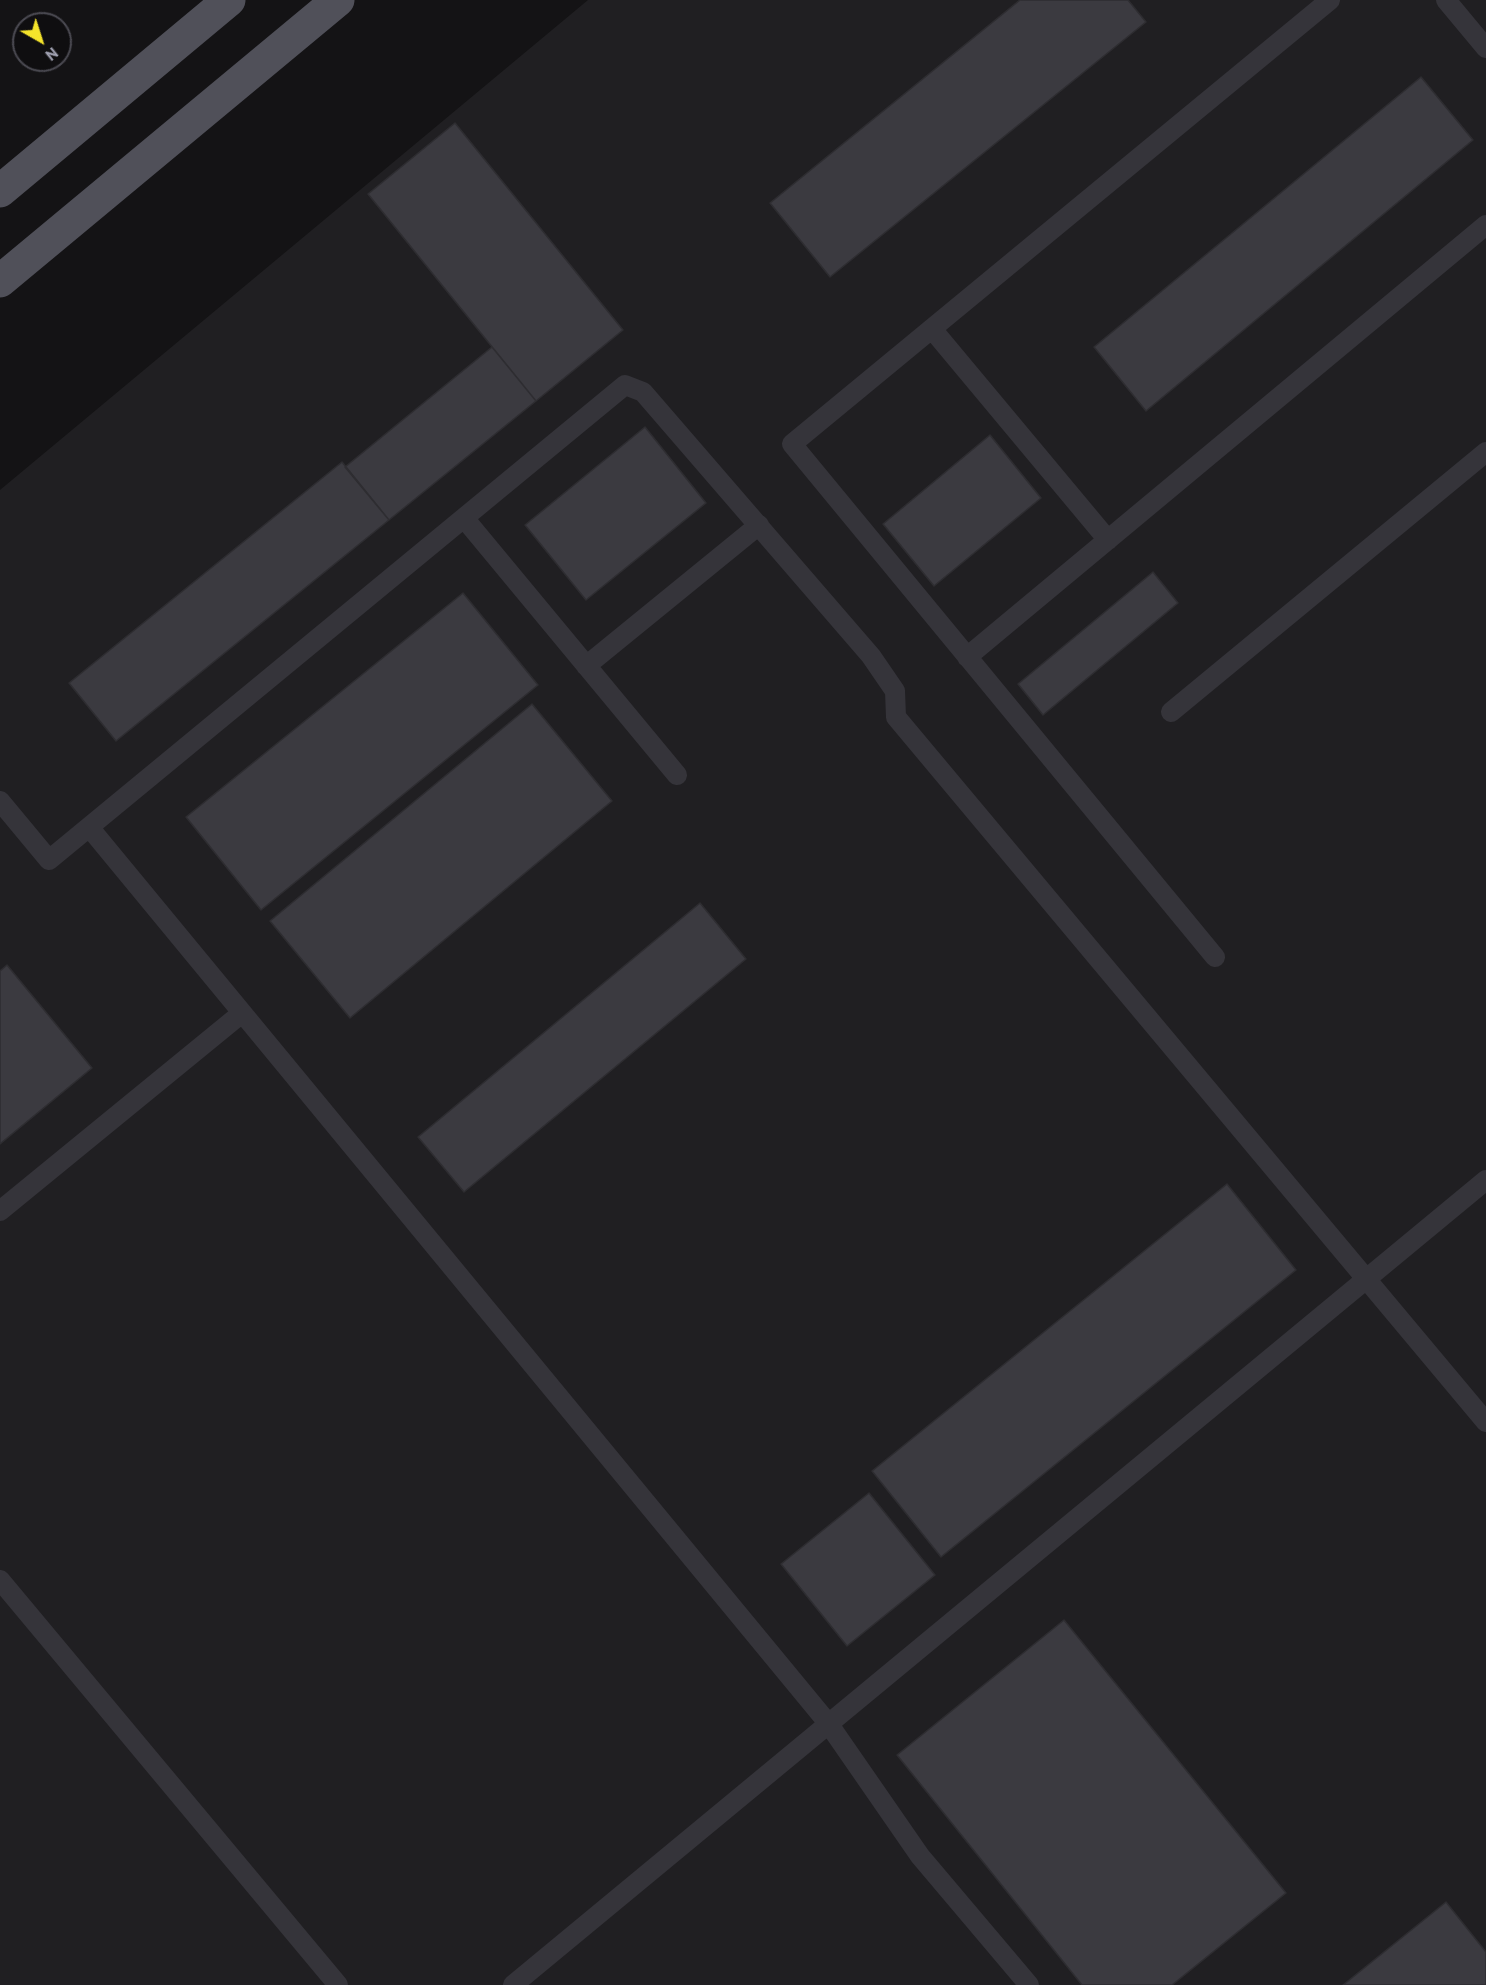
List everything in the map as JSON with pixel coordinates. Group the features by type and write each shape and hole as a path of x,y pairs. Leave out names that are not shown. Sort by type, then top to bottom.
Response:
{"main road":[{"path":"0,191 229,0"},
{"path":"0,281 338,0"}],"lane":[{"path":"1215,957 792,444 1330,0"},
{"path":"1446,0 1486,48"},
{"path":"967,657 1486,225"},
{"path":"932,329 1108,540"},
{"path":"0,801 49,860 625,385 643,392 871,656 895,691 896,717 1486,1422"},
{"path":"1171,712 1486,452"},
{"path":"464,518 677,775"},
{"path":"586,666 759,525"},
{"path":"89,827 828,1724 920,1856 1029,1985"},
{"path":"0,1211 242,1013"},
{"path":"513,1985 1486,1180"},
{"path":"0,1580 338,1985"}],"shaded area":[{"path":"588,0 1486,0 1486,1985 0,1985 0,490"}],"building":[{"path":"1020,0 1128,0 1146,22 830,277 770,203"},
{"path":"1421,77 1473,140 1146,411 1094,347"},
{"path":"455,123 623,330 536,401 368,194"},
{"path":"492,347 536,401 389,520 345,467"},
{"path":"645,427 706,503 586,600 525,525"},
{"path":"990,435 1041,498 934,586 883,524"},
{"path":"342,462 389,520 116,741 69,683"},
{"path":"1153,572 1178,603 1043,715 1018,684"},
{"path":"463,593 538,685 261,910 186,817"},
{"path":"532,704 612,801 350,1018 270,921"},
{"path":"700,903 746,959 464,1192 418,1137"},
{"path":"7,965 92,1068 0,1144 0,971"},
{"path":"1227,1184 1296,1270 941,1557 872,1471"},
{"path":"869,1493 935,1575 847,1646 781,1564"},
{"path":"1064,1620 1286,1893 1172,1985 1082,1985 897,1755"},
{"path":"1446,1902 1486,1952 1486,1985 1343,1985"}]}
